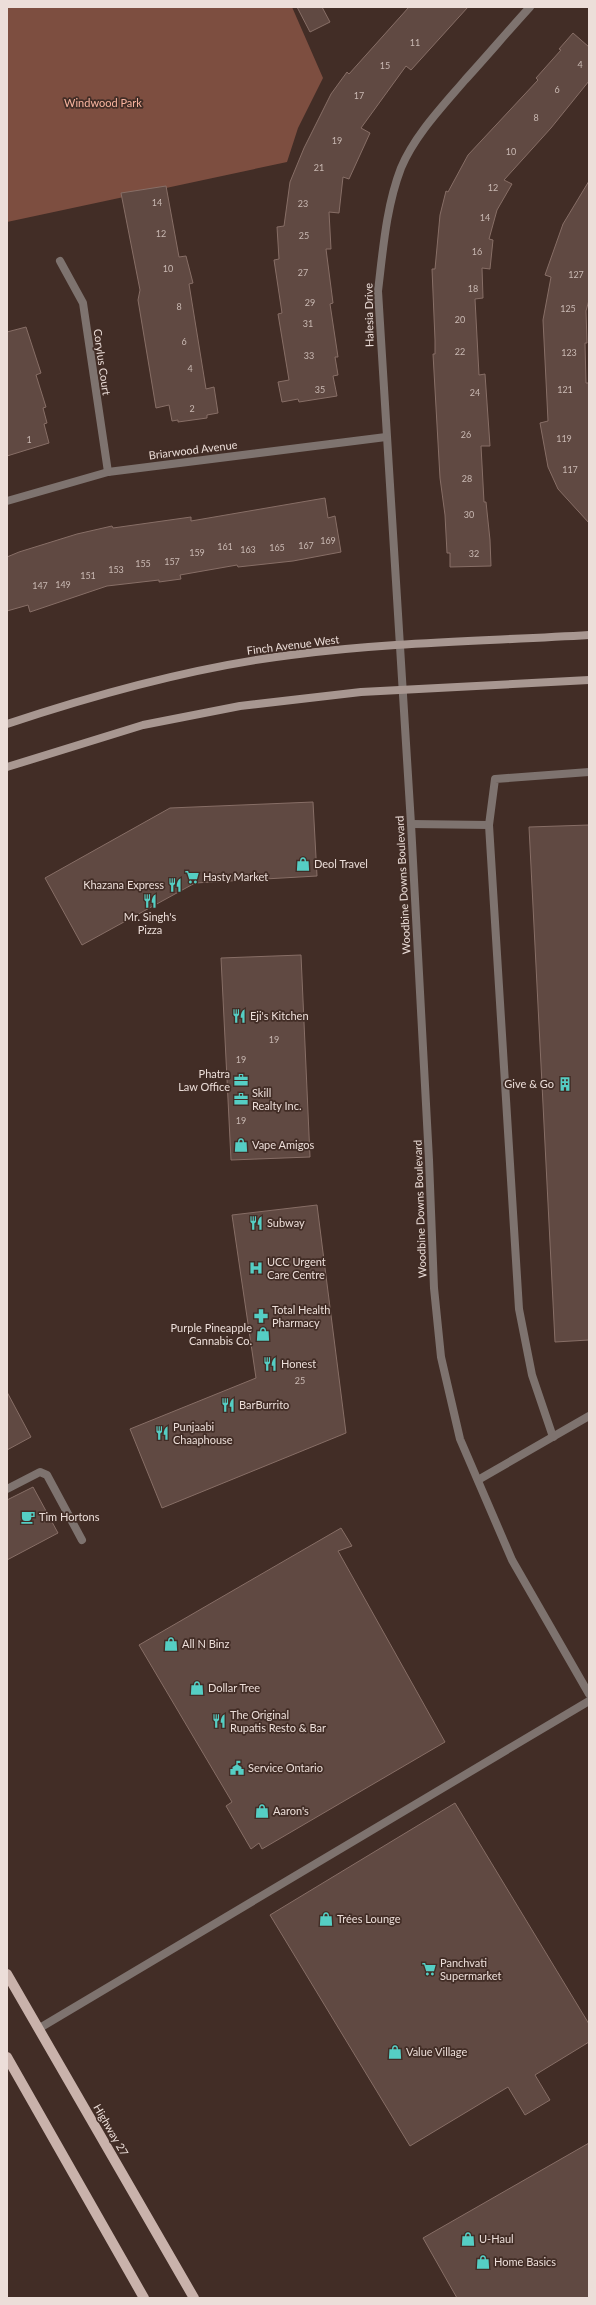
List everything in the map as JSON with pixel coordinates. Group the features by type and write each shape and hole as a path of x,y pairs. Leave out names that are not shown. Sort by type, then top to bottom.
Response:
{"main road":[{"name":"Finch Avenue West","path":"7,724 62,705 183,674 291,654 589,635"},
{"path":"7,767 144,725 267,703 361,692 402,689 589,680"},
{"name":"Highway 27","path":"7,1974 194,2298"},
{"path":"7,2057 144,2298"}],"street":[{"name":"Halesia Drive","path":"399,646 378,290 384,240 393,195 402,168 412,146 442,107 530,7"},
{"name":"Corylus Court","path":"60,261 83,303 108,472"},
{"name":"Briarwood Avenue","path":"7,501 108,472 386,437"},
{"name":"Woodbine Downs Boulevard","path":"399,646 411,824 429,1160 434,1288 443,1365 460,1439 512,1560 589,1694"},
{"path":"553,1437 532,1375 519,1309 489,825 496,779 589,772"},
{"path":"411,824 489,825"},
{"path":"478,1480 589,1416"},
{"path":"7,1490 40,1472 47,1475 82,1540"},
{"path":"38,2029 589,1701"}],"green space":[{"name":"Windwood Park","path":"7,7 292,7 323,78 298,128 287,162 7,222"}],"building":[{"path":"297,7 322,7 330,22 310,32"},
{"path":"409,7 468,7 411,70 406,66 361,128 370,133 349,179 343,177 339,213 329,212 331,249 326,249 333,303 330,304 338,357 335,357 338,375 333,376 337,396 299,402 298,399 282,402 278,382 289,380 278,314 282,313 274,260 279,259 277,227 284,226 290,182 304,148 331,94 347,72 349,74"},
{"path":"573,33 589,47 589,81 551,128 504,180 512,184 497,210 489,239 493,240 490,269 482,268 483,298 475,299 479,375 485,374 490,446 481,446 484,502 486,502 491,566 450,567 450,553 447,553 445,515 440,478 433,354 435,354 435,340 432,269 435,269 440,215 446,191 448,192 468,155 538,80 536,78 561,50 559,49"},
{"path":"589,181 589,300 586,311 587,343 585,343 586,383 589,383 589,523 558,489 548,467 540,423 548,421 543,320 551,277 545,275 563,224"},
{"path":"166,186 179,257 186,256 193,283 189,284 206,389 214,387 218,413 207,415 207,418 178,422 178,420 172,421 169,405 156,408 138,300 140,290 121,193"},
{"path":"26,327 41,373 36,375 46,407 43,408 47,423 44,424 49,443 7,456 7,332"},
{"path":"325,498 328,518 335,516 341,552 293,561 238,567 237,565 180,575 181,579 107,586 30,612 28,605 7,611 7,557 19,552 77,534 112,526 113,528 191,517 191,521"},
{"path":"313,802 317,876 195,883 82,945 45,878 170,808"},
{"name":"Give & Go","path":"589,825 589,1340 555,1342 529,827"},
{"path":"301,955 310,1157 231,1160 221,958"},
{"path":"317,1205 346,1433 162,1508 130,1429 256,1378 232,1215"},
{"path":"7,1392 31,1437 7,1450"},
{"name":"Tim Hortons","path":"33,1487 58,1533 7,1560 7,1500"},
{"path":"341,1528 352,1546 338,1551 445,1742 262,1849 259,1843 251,1849 226,1806 232,1802 139,1645"},
{"name":"Panchvati Supermarket","path":"455,1803 589,2024 589,2042 535,2075 550,2100 525,2115 508,2087 410,2146 270,1915"},
{"path":"589,2143 589,2298 457,2298 423,2238"}],"place":[{"name":"Deol Travel","path":"303,864"},
{"name":"Hasty Market","path":"192,877"},
{"name":"Khazana Express","path":"175,885"},
{"name":"Mr. Singh's Pizza","path":"150,901"},
{"name":"Eji's Kitchen","path":"239,1016"},
{"name":"Phatra Law Office","path":"241,1080"},
{"name":"Give & Go","path":"565,1084"},
{"name":"Skill Realty Inc.","path":"241,1099"},
{"name":"Vape Amigos","path":"241,1145"},
{"name":"Subway","path":"256,1223"},
{"name":"UCC Urgent Care Centre","path":"256,1268"},
{"name":"Total Health Pharmacy","path":"261,1316"},
{"name":"Purple Pineapple Cannabis Co.","path":"263,1334"},
{"name":"Honest","path":"270,1364"},
{"name":"BarBurrito","path":"228,1405"},
{"name":"Punjaabi Chaaphouse","path":"162,1433"},
{"name":"Tim Hortons","path":"28,1517"},
{"name":"All N Binz","path":"171,1644"},
{"name":"Dollar Tree","path":"197,1688"},
{"name":"The Original Rupatis Resto & Bar","path":"219,1721"},
{"name":"Service Ontario","path":"237,1768"},
{"name":"Aaron's","path":"262,1811"},
{"name":"Trées Lounge","path":"326,1919"},
{"name":"Panchvati Supermarket","path":"429,1969"},
{"name":"Value Village","path":"395,2052"},
{"name":"U-Haul","path":"468,2239"},
{"name":"Home Basics","path":"483,2262"}]}
